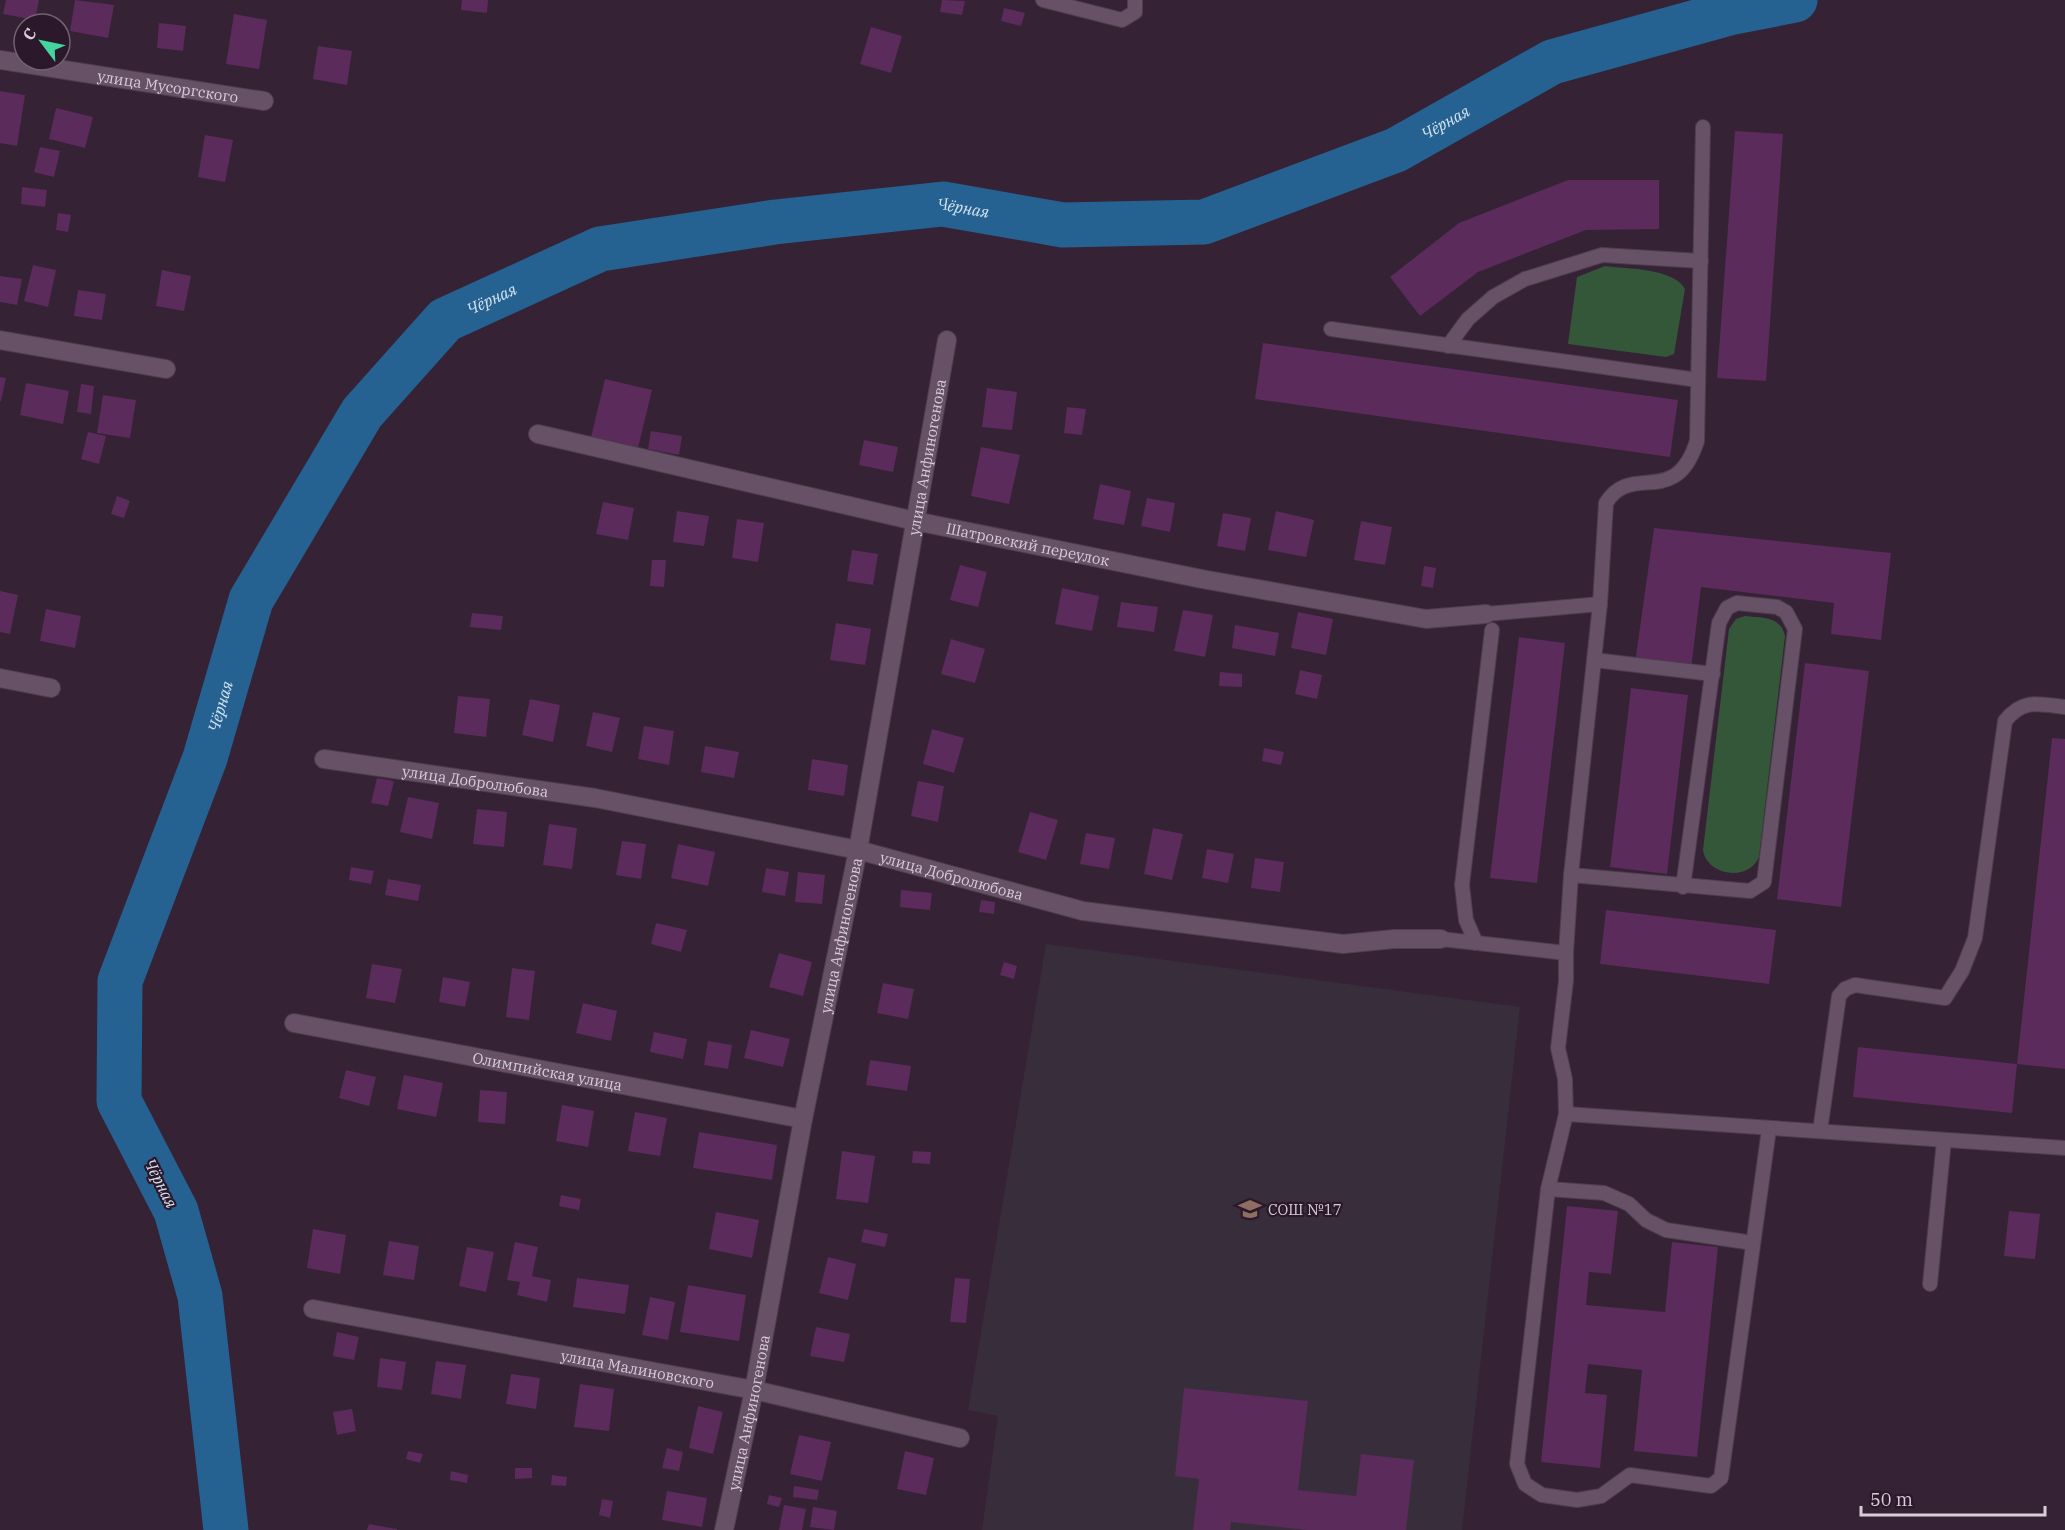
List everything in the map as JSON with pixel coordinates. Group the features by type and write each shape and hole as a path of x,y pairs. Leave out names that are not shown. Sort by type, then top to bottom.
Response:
{"street":[{"name":"улица Мусоргского","path":"0,60 264,101"},
{"path":"0,340 166,369"},
{"name":"улица Анфиногенова","path":"724,1530 754,1390 802,1119 858,850 947,340"},
{"name":"Шатровский переулок","path":"538,434 915,521 1202,579 1426,619 1489,622"},
{"path":"0,678 51,688"},
{"name":"улица Добролюбова","path":"324,759 595,798 858,850 1083,911 1343,944 1394,939 1441,939"},
{"name":"Олимпийская улица","path":"294,1023 802,1119"},
{"name":"улица Малиновского","path":"313,1309 754,1390 960,1438"}],"lane":[{"path":"1043,0 1122,20 1135,12 1135,0"},
{"path":"1703,127 1697,441 1686,466 1662,483 1625,484 1613,493 1606,503 1600,604 1571,875 1566,981 1558,1048 1565,1079 1566,1114 1548,1189 1517,1464 1525,1484 1542,1495 1577,1500 1601,1496 1630,1474 1711,1486 1721,1478 1769,1129"},
{"path":"1448,346 1468,319 1493,297 1525,279 1602,255 1701,261"},
{"path":"1331,329 1698,380"},
{"path":"1571,875 1683,886 1750,891 1764,882 1795,629 1792,619 1777,607 1737,603 1727,608 1719,624 1683,886"},
{"path":"1476,943 1467,920 1462,885 1489,622 1600,604"},
{"path":"1594,660 1713,674"},
{"path":"1820,1131 1839,996 1845,989 1855,985 1945,998 1962,971 1975,938 2005,721 2016,707 2034,703 2065,707"},
{"path":"1441,939 1566,953"},
{"path":"1566,1114 2065,1148"},
{"path":"1930,1284 1944,1140"},
{"path":"1548,1189 1604,1193 1629,1204 1646,1220 1666,1230 1753,1243"}],"shaded area":[{"name":"СОШ №17","path":"1046,944 1520,1007 1462,1530 982,1530 998,1416 968,1410"}],"green space":[{"path":"1605,266 1661,273 1679,282 1685,289 1674,354 1666,357 1568,344 1577,277"},
{"path":"1745,616 1775,621 1783,629 1785,636 1759,857 1747,870 1729,873 1712,866 1703,850 1729,629 1736,619"}],"building":[{"path":"6,0 39,0 37,12 12,12 12,16 3,14"},
{"path":"75,0 114,5 108,38 72,31"},
{"path":"462,0 488,0 487,13 461,10"},
{"path":"942,0 965,1 962,15 940,12"},
{"path":"1004,8 1025,13 1021,26 1001,21"},
{"path":"234,14 267,20 259,69 226,64"},
{"path":"159,23 186,26 183,51 157,48"},
{"path":"871,27 902,36 891,73 860,64"},
{"path":"318,46 352,51 347,85 313,79"},
{"path":"0,91 25,95 17,146 0,143"},
{"path":"56,108 93,117 85,148 49,139"},
{"path":"1735,131 1783,134 1766,381 1717,378"},
{"path":"205,135 233,140 225,182 198,177"},
{"path":"40,147 60,151 54,177 34,172"},
{"path":"1568,180 1659,180 1659,229 1586,230 1478,272 1420,316 1390,277 1459,223"},
{"path":"22,187 47,190 45,207 21,204"},
{"path":"58,213 71,215 68,232 56,230"},
{"path":"33,265 56,270 48,307 24,301"},
{"path":"162,270 191,276 184,311 156,306"},
{"path":"0,276 22,279 17,305 0,302"},
{"path":"78,290 106,294 102,320 74,316"},
{"path":"1263,343 1678,400 1670,457 1255,399"},
{"path":"0,377 6,378 1,401 0,401"},
{"path":"605,379 652,390 638,448 591,437"},
{"path":"26,383 69,391 63,424 20,415"},
{"path":"81,384 94,386 91,414 77,412"},
{"path":"987,388 1017,392 1012,430 982,427"},
{"path":"103,395 136,400 130,438 97,433"},
{"path":"1067,407 1086,409 1082,435 1064,433"},
{"path":"651,431 682,436 679,455 648,449"},
{"path":"88,432 106,436 99,464 81,459"},
{"path":"864,440 898,447 893,472 859,465"},
{"path":"981,447 1020,455 1009,504 971,496"},
{"path":"1100,484 1131,491 1124,525 1093,519"},
{"path":"117,496 130,501 124,518 111,514"},
{"path":"1147,498 1175,503 1170,532 1141,526"},
{"path":"603,502 634,508 628,540 596,534"},
{"path":"677,511 709,516 704,546 673,542"},
{"path":"1276,511 1314,520 1306,557 1268,550"},
{"path":"1223,513 1251,518 1245,551 1217,546"},
{"path":"737,519 764,523 758,562 732,558"},
{"path":"1361,521 1392,527 1385,565 1354,560"},
{"path":"1654,528 1891,553 1881,640 1831,634 1834,603 1701,587 1691,669 1635,663"},
{"path":"852,550 878,554 873,585 847,581"},
{"path":"652,560 666,560 664,587 650,586"},
{"path":"960,565 987,572 978,607 950,600"},
{"path":"1424,566 1436,568 1433,588 1421,586"},
{"path":"1062,588 1099,596 1092,631 1055,624"},
{"path":"0,591 18,595 10,634 0,632"},
{"path":"1121,602 1158,607 1154,632 1117,627"},
{"path":"46,609 81,616 75,648 40,641"},
{"path":"1183,610 1213,615 1205,657 1174,651"},
{"path":"1298,612 1333,619 1326,655 1291,648"},
{"path":"472,613 503,616 501,630 470,627"},
{"path":"836,623 871,629 865,665 830,660"},
{"path":"1235,625 1279,633 1275,656 1232,648"},
{"path":"1519,637 1565,643 1537,883 1490,878"},
{"path":"951,639 985,649 975,683 941,674"},
{"path":"1805,663 1869,671 1841,907 1777,899"},
{"path":"1300,670 1322,675 1317,699 1295,694"},
{"path":"1220,672 1242,674 1242,687 1219,686"},
{"path":"1631,688 1688,695 1667,874 1610,867"},
{"path":"458,696 490,699 486,737 454,733"},
{"path":"530,699 560,705 553,742 522,735"},
{"path":"593,712 620,718 612,752 586,746"},
{"path":"644,726 674,731 669,765 638,759"},
{"path":"932,729 964,738 954,773 923,764"},
{"path":"2052,738 2065,739 2065,1069 2017,1064"},
{"path":"705,746 739,752 734,778 701,772"},
{"path":"1264,748 1284,752 1281,765 1262,761"},
{"path":"812,759 848,765 844,796 808,790"},
{"path":"377,778 394,781 388,806 371,803"},
{"path":"918,781 944,786 938,822 911,816"},
{"path":"408,797 439,803 432,839 400,832"},
{"path":"477,809 507,812 504,847 473,844"},
{"path":"1030,812 1058,820 1046,860 1018,852"},
{"path":"549,824 577,828 572,869 543,865"},
{"path":"1153,828 1183,834 1172,880 1144,874"},
{"path":"1086,833 1115,838 1109,869 1080,864"},
{"path":"622,841 646,844 641,879 616,875"},
{"path":"678,844 715,852 708,886 671,878"},
{"path":"1207,849 1234,854 1228,883 1202,878"},
{"path":"1255,858 1284,862 1280,892 1251,888"},
{"path":"351,867 374,871 371,884 349,880"},
{"path":"766,868 789,872 785,896 762,892"},
{"path":"798,872 825,875 822,904 795,902"},
{"path":"388,879 421,885 418,901 385,895"},
{"path":"901,890 932,893 930,910 900,907"},
{"path":"981,900 995,902 994,914 979,912"},
{"path":"1606,910 1776,930 1769,984 1600,964"},
{"path":"656,923 687,930 681,952 651,944"},
{"path":"779,953 812,962 803,996 769,987"},
{"path":"1004,962 1017,966 1014,979 1000,975"},
{"path":"372,964 402,969 395,1003 366,998"},
{"path":"512,968 535,971 529,1020 506,1017"},
{"path":"443,977 470,982 465,1007 439,1002"},
{"path":"883,983 914,989 908,1019 877,1013"},
{"path":"583,1003 617,1011 611,1041 576,1033"},
{"path":"751,1030 790,1039 783,1067 744,1058"},
{"path":"654,1032 687,1039 683,1059 650,1052"},
{"path":"708,1041 732,1045 728,1069 704,1065"},
{"path":"1858,1047 2017,1064 2012,1113 1853,1097"},
{"path":"870,1060 911,1066 907,1091 866,1085"},
{"path":"346,1070 376,1077 369,1106 339,1098"},
{"path":"404,1075 443,1083 436,1117 397,1109"},
{"path":"480,1090 507,1092 505,1124 478,1122"},
{"path":"562,1105 594,1111 588,1147 556,1141"},
{"path":"635,1112 667,1118 660,1156 628,1151"},
{"path":"699,1132 777,1145 772,1180 693,1168"},
{"path":"842,1151 875,1156 868,1203 836,1199"},
{"path":"913,1151 931,1152 930,1164 912,1163"},
{"path":"561,1195 581,1199 579,1210 559,1206"},
{"path":"1567,1206 1618,1211 1611,1274 1589,1272 1586,1305 1665,1312 1672,1242 1718,1247 1697,1457 1634,1451 1642,1370 1588,1364 1585,1393 1607,1395 1600,1468 1541,1462"},
{"path":"2009,1211 2040,1214 2035,1259 2004,1256"},
{"path":"716,1212 759,1220 752,1258 709,1249"},
{"path":"313,1229 346,1235 340,1274 307,1268"},
{"path":"864,1229 888,1234 885,1247 861,1242"},
{"path":"389,1241 419,1246 414,1280 383,1275"},
{"path":"515,1242 538,1247 532,1276 551,1280 547,1302 517,1295 520,1282 507,1280"},
{"path":"467,1247 494,1252 486,1292 459,1286"},
{"path":"828,1257 856,1264 848,1300 819,1293"},
{"path":"577,1278 629,1285 625,1314 573,1307"},
{"path":"955,1278 970,1279 966,1323 950,1322"},
{"path":"688,1285 746,1295 739,1341 680,1332"},
{"path":"650,1297 675,1302 668,1340 642,1335"},
{"path":"816,1327 850,1334 844,1362 810,1356"},
{"path":"337,1332 359,1337 354,1360 333,1356"},
{"path":"380,1358 406,1362 402,1390 377,1387"},
{"path":"436,1361 466,1365 461,1399 431,1394"},
{"path":"511,1374 540,1378 536,1409 506,1404"},
{"path":"580,1384 614,1389 609,1431 574,1427"},
{"path":"1184,1388 1308,1401 1298,1490 1356,1496 1361,1454 1414,1460 1406,1530 1307,1530 1231,1522 1230,1530 1193,1530 1199,1479 1175,1476"},
{"path":"698,1406 723,1412 713,1454 689,1448"},
{"path":"352,1409 356,1431 337,1435 333,1412"},
{"path":"799,1435 831,1442 822,1481 790,1474"},
{"path":"667,1448 683,1452 679,1471 662,1468"},
{"path":"408,1451 423,1454 420,1463 406,1459"},
{"path":"905,1451 934,1458 926,1495 897,1489"},
{"path":"515,1468 532,1468 532,1478 515,1479"},
{"path":"451,1471 468,1475 467,1483 450,1480"},
{"path":"552,1475 567,1477 566,1486 551,1485"},
{"path":"794,1486 819,1490 817,1500 793,1497"},
{"path":"667,1491 707,1498 702,1527 662,1520"},
{"path":"769,1495 782,1498 779,1507 767,1504"},
{"path":"602,1499 613,1501 610,1518 599,1515"},
{"path":"784,1505 806,1509 802,1530 779,1530"},
{"path":"813,1507 837,1511 834,1530 810,1527"},
{"path":"369,1524 397,1529 397,1530 367,1530"}],"waterway":[{"name":"Чёрная","path":"226,1530 200,1296 176,1211 119,1101 120,981 205,758 251,600 362,413 445,320 600,249 775,222 943,204 1063,225 1204,222 1396,150 1552,62 1729,13 1795,0"}],"place":[{"name":"СОШ №17","path":"1250,1209"}]}
